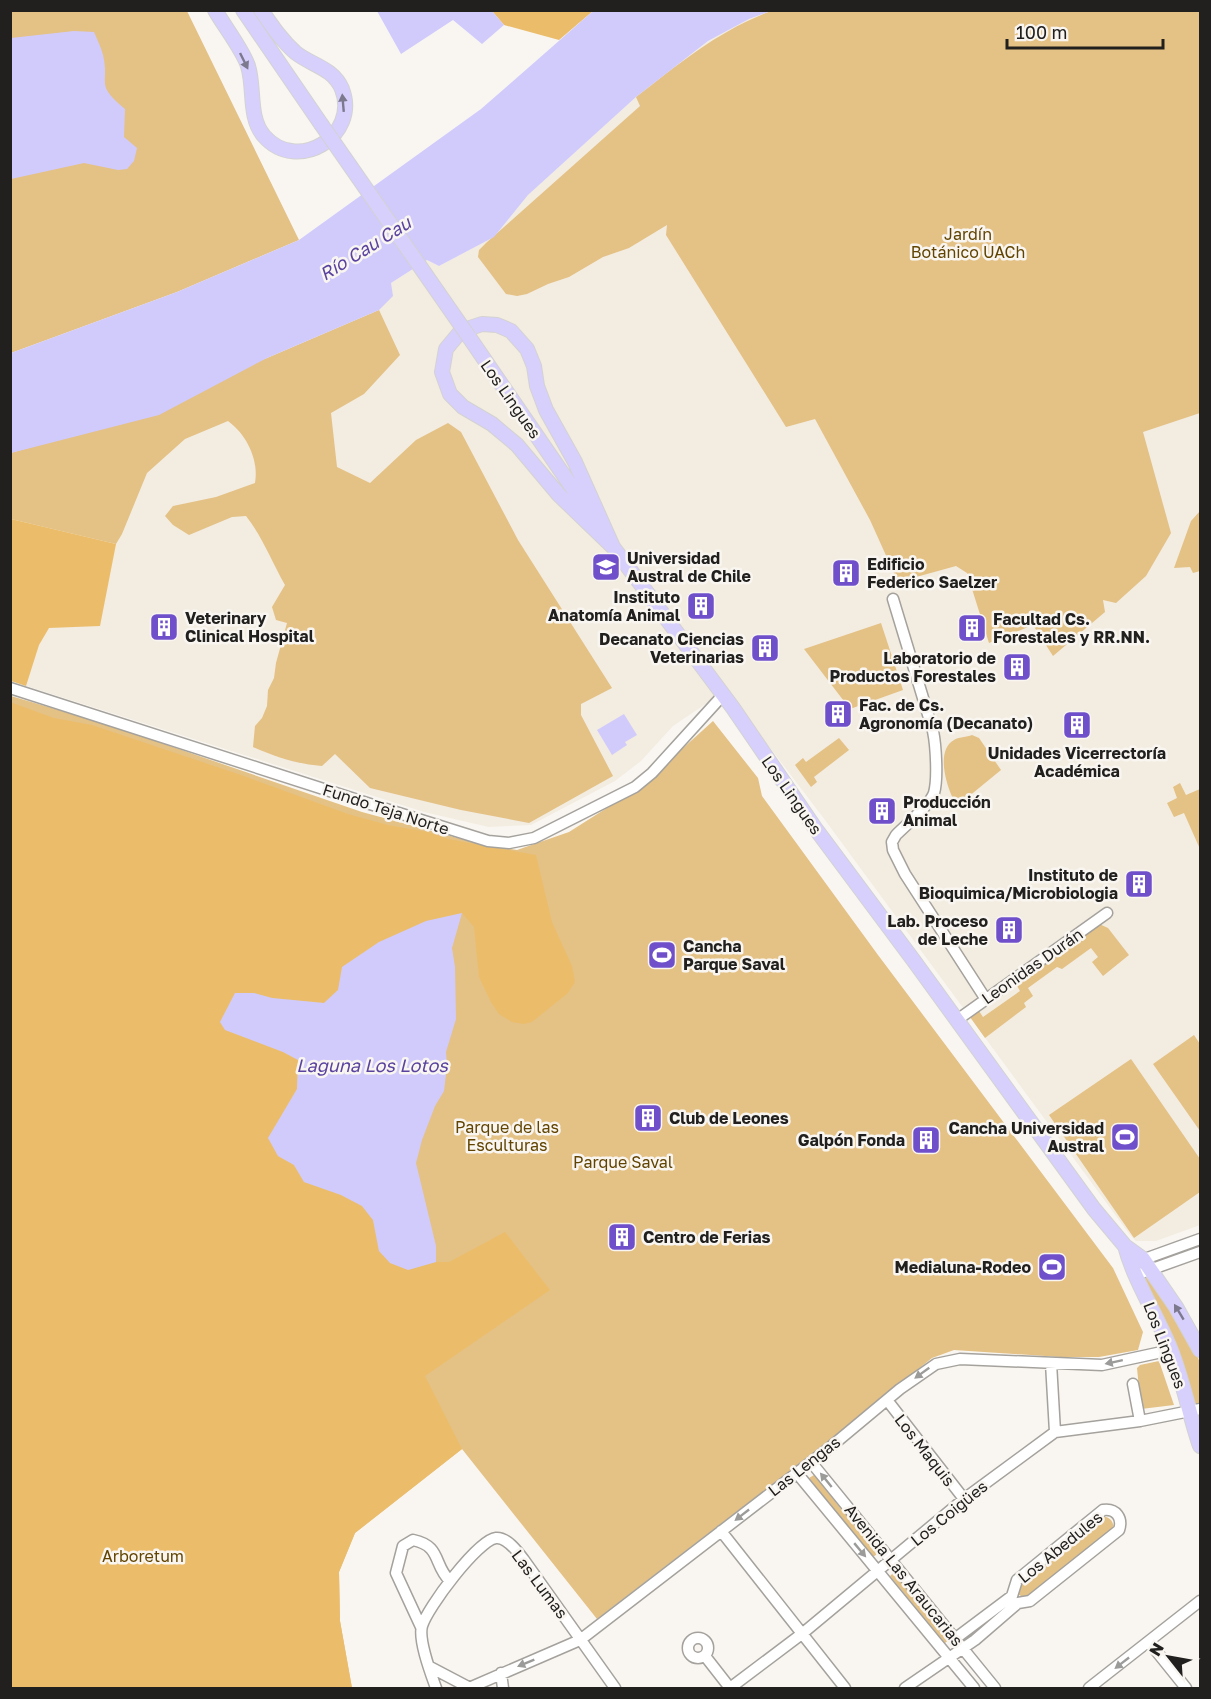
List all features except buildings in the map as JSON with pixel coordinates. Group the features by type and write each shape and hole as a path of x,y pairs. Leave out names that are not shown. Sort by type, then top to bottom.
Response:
{"main road":[{"path":"214,10 247,63 253,91 254,116 260,131 271,143 285,150 301,152 316,149 330,140 339,128 345,105 342,89 327,70 307,60 288,46 261,10"},
{"name":"Los Lingues","path":"243,10 613,547 723,695 814,828 1090,1202 1176,1307 1200,1350"},
{"path":"490,323 505,327 522,341 531,357 537,386 546,411 575,462 613,547 559,495 517,445 492,424 463,407 450,394 443,380 442,364 446,349 461,331 475,325 490,323"},
{"name":"Los Lingues","path":"1146,1269 1171,1350 1195,1410 1200,1446"}],"street":[{"path":"893,599 933,731 936,774 934,794 896,835 892,842 893,850 905,874 985,999"},
{"name":"Fundo Teja Norte","path":"10,688 488,841 509,843 534,838 635,788 723,695"},
{"name":"Leonidas Durán","path":"957,1020 1107,913"},
{"path":"1146,1269 1200,1239"},
{"path":"1146,1269 1200,1252"},
{"name":"Las Lengas","path":"430,1666 476,1687 501,1673 580,1640 936,1364 948,1360 1102,1365 1171,1350"},
{"path":"1051,1362 1055,1432"},
{"path":"1133,1384 1140,1421"},
{"name":"Los Maquis","path":"887,1400 964,1499"},
{"name":"Los Coigües","path":"730,1689 803,1633 964,1499 1055,1432 1140,1421 1195,1410"},
{"name":"Avenida Las Araucarias","path":"811,1462 956,1638 995,1689"},
{"name":"Avenida Las Araucarias","path":"796,1472 974,1689"},
{"name":"Los Abedules","path":"905,1689 964,1648 1015,1600 1017,1580 1103,1510 1112,1510 1118,1515 1121,1522 1119,1530 1030,1601 1015,1600 956,1638"},
{"path":"722,1531 845,1689"},
{"name":"Las Lumas","path":"421,1627 450,1581 483,1544 495,1538 502,1539 513,1547 524,1560 615,1689"},
{"path":"436,1689 423,1648 421,1627 396,1573 403,1546 413,1540 424,1542 436,1553 445,1576 450,1581"},
{"path":"1089,1689 1200,1601"},
{"path":"1149,1642 1186,1689"},
{"path":"705,1656 730,1689"},
{"path":"501,1673 503,1689"}],"shaded area":[{"name":"Universidad Austral de Chile","path":"771,11 1200,11 1200,1225 1156,1241 1136,1241 1130,1235 825,820 729,694 707,703 673,726 641,761 615,781 531,825 489,827 424,812 11,681 11,453 50,442 267,358 379,310 391,283 427,260 439,266 494,237 528,195 636,97 708,41 749,19"}],"green space":[{"path":"11,11 187,11 299,240 177,292 11,353"},
{"path":"492,11 593,11 559,40 504,25"},
{"name":"Jardín Botánico UACh","path":"771,11 1200,11 1200,413 1143,432 1171,533 1146,576 1116,603 1103,600 1105,612 1053,656 1033,625 989,643 967,573 956,566 898,582 870,520 815,419 786,427 666,235 667,225 629,248 603,257 569,277 517,296 506,294 478,257 479,250 486,243 640,106 636,97 717,38"},
{"path":"379,310 400,355 364,394 331,413 337,467 370,483 416,440 448,423 461,432 518,540 612,688 581,704 581,715 613,776 529,823 461,810 370,788 335,754 322,766 287,760 253,747 255,726 262,718 267,706 268,690 274,678 287,623 276,620 272,607 285,585 246,516 232,517 189,535 173,525 165,516 173,506 216,497 255,483 255,466 250,449 241,433 228,421 185,439 147,473 116,544 11,519 10,453 50,442 267,358"},
{"path":"1200,511 1200,571 1193,573 1190,567 1174,568 1191,521"},
{"path":"11,519 116,544 100,626 49,628 39,645 26,686 11,681"},
{"path":"881,623 903,690 850,709 804,649"},
{"name":"Parque Saval","path":"11,696 106,724 362,812 476,843 517,850 569,832 640,787 713,721 758,778 762,796 878,955 1113,1268 1143,1332 1138,1350 1099,1357 1060,1357 954,1350 932,1358 813,1453 597,1619 462,1449 355,1533 339,1572 340,1621 352,1688 11,1688"},
{"name":"Arboretum","path":"10,702 54,718 92,725 348,814 388,825 428,832 448,839 536,855 552,922 572,966 575,982 568,993 532,1022 524,1024 512,1022 499,1014 491,1002 479,977 474,927 462,913 338,990 324,1003 272,998 254,993 283,1052 298,1060 297,1089 269,1138 278,1156 294,1165 304,1182 341,1195 362,1206 373,1220 379,1251 408,1270 436,1262 449,1262 505,1232 550,1290 425,1376 462,1449 355,1533 339,1572 340,1621 352,1688 11,1688"},
{"path":"972,735 979,738 1001,770 957,806 947,782 945,753 948,745 954,740"},
{"path":"839,738 849,750 814,777 817,782 811,787 795,765 803,758 806,762"},
{"path":"1180,783 1186,795 1200,789 1200,849 1184,813 1174,817 1167,803 1177,798 1173,787"},
{"path":"1097,923 1108,928 1129,955 1103,976 1092,962 1098,957 1091,948 1062,969 1057,967 1028,988 1033,996 1024,1003 1026,1007 985,1038 970,1017 979,1011 983,1017 1020,991 1016,984"},
{"path":"1194,1035 1200,1044 1200,1131 1153,1064"},
{"name":"Cancha Universidad Austral","path":"1131,1059 1200,1159 1200,1192 1134,1238 1049,1115"},
{"path":"1147,1276 1192,1342 1200,1363 1200,1427 1142,1278"},
{"path":"1159,1361 1174,1405 1141,1409 1137,1368 1140,1365"},
{"path":"814,1475 877,1554 872,1558 809,1478"},
{"path":"1103,1516 1111,1520 1114,1529 1028,1599 1019,1595 1018,1586"},
{"path":"893,1573 949,1640 945,1643 890,1576"}],"water":[{"path":"377,11 492,11 504,25 482,44 453,20 401,54"},
{"name":"Río Cau Cau","path":"593,11 771,11 749,19 708,41 636,97 528,195 494,237 439,266 427,260 391,283 393,296 379,310 267,358 159,415 11,453 11,353 177,292 299,240 481,109"},
{"path":"74,31 94,32 103,55 106,88 109,94 125,109 124,137 137,148 134,161 127,169 118,170 84,163 11,179 11,38"},
{"path":"624,714 637,735 625,742 627,745 612,755 597,730"},
{"name":"Laguna Los Lotos","path":"462,913 452,948 455,967 456,1019 446,1052 444,1091 435,1106 416,1163 436,1246 436,1262 408,1270 390,1263 379,1251 373,1220 362,1206 341,1195 304,1182 294,1165 278,1156 268,1138 297,1089 298,1060 225,1030 220,1022 235,993 254,993 272,998 324,1003 338,990 342,967 379,942 426,921"}],"place":[{"name":"Universidad Austral de Chile","path":"606,567"},
{"name":"Edificio Federico Saelzer","path":"846,573"},
{"name":"Instituto Anatomía Animal","path":"701,606"},
{"name":"Veterinary Clinical Hospital","path":"164,627"},
{"name":"Facultad Cs. Forestales y RR.NN.","path":"972,628"},
{"name":"Decanato Ciencias Veterinarias","path":"765,648"},
{"name":"Laboratorio de Productos Forestales","path":"1017,667"},
{"name":"Fac. de Cs. Agronomía (Decanato)","path":"838,714"},
{"name":"Unidades Vicerrectoría Académica","path":"1077,725"},
{"name":"Producción Animal","path":"882,811"},
{"name":"Instituto de Bioquimica/Microbiologia","path":"1139,884"},
{"name":"Lab. Proceso de Leche","path":"1009,930"},
{"name":"Cancha Parque Saval","path":"662,955"},
{"name":"Club de Leones","path":"648,1118"},
{"name":"Cancha Universidad Austral","path":"1125,1137"},
{"name":"Galpón Fonda","path":"926,1140"},
{"name":"Centro de Ferias","path":"622,1237"},
{"name":"Medialuna-Rodeo","path":"1052,1267"}],"park label":[{"name":"Parque de las Esculturas","path":"507,1136"}]}
